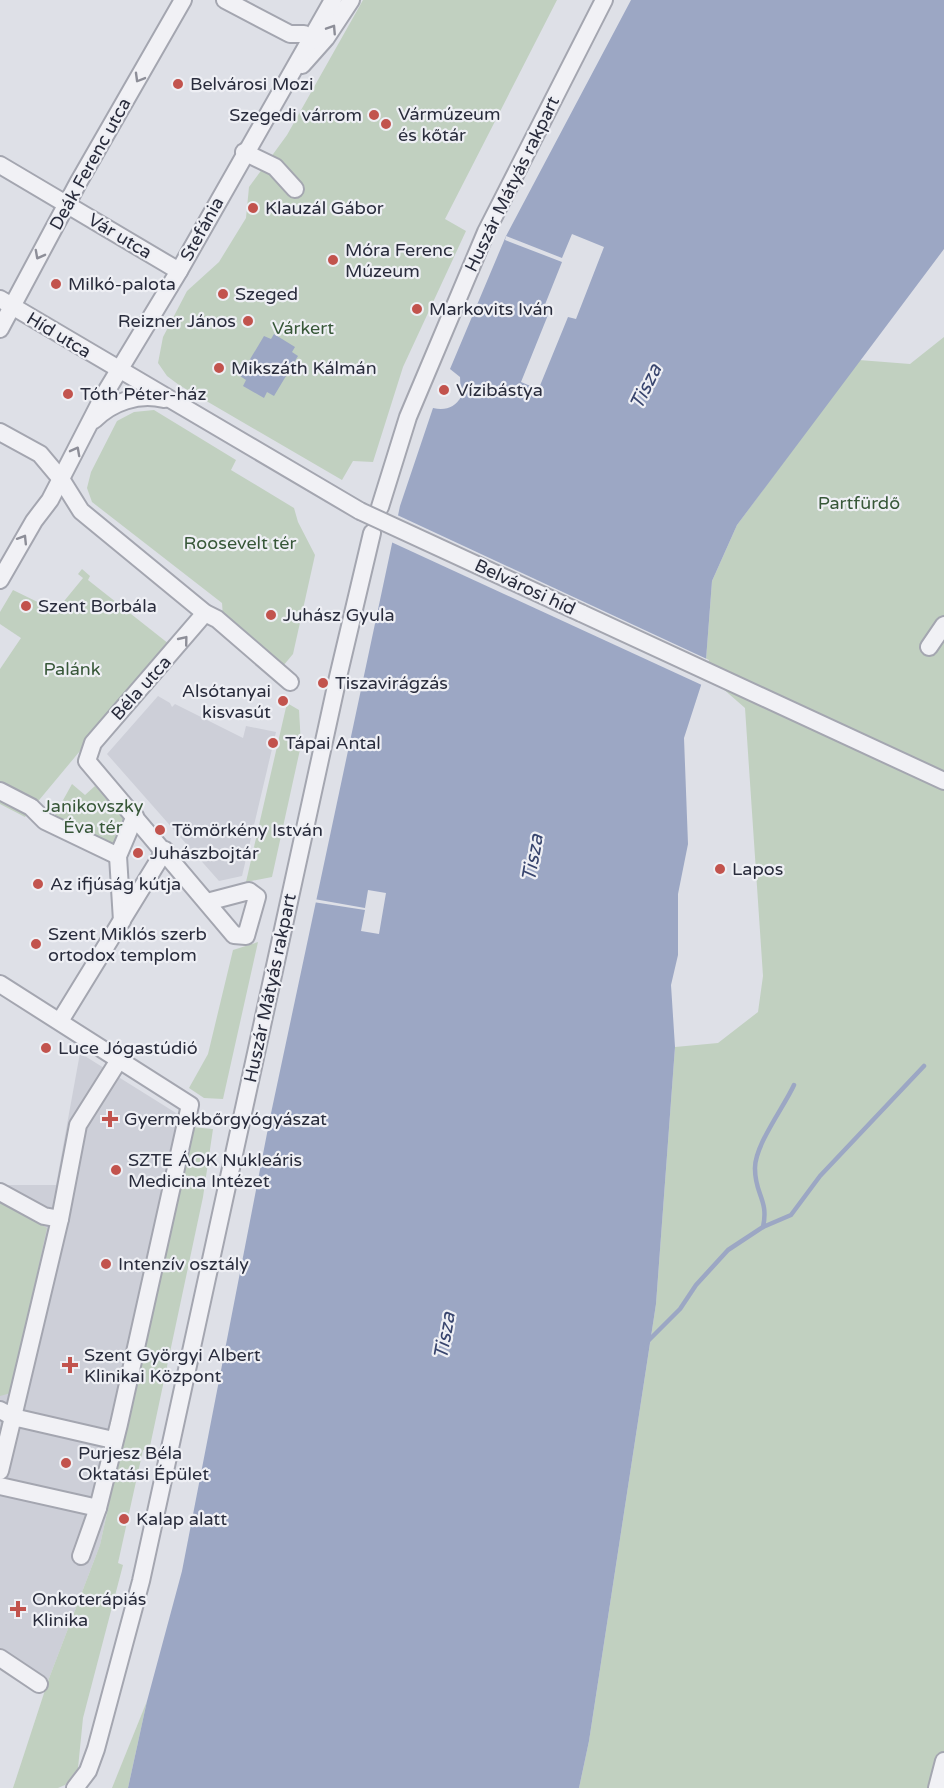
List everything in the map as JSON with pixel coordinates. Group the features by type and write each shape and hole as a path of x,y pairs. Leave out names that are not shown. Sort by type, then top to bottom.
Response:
{"street":[{"name":"Deák Ferenc utca","path":"0,329 6,303 67,204 183,0"},
{"path":"225,0 290,34 304,34"},
{"name":"Stefánia","path":"119,370 179,271 244,152 284,86 310,35 333,0"},
{"name":"Stefánia","path":"284,86 326,38 351,0"},
{"name":"Huszár Mátyás rakpart","path":"380,507 408,417 486,232 604,0"},
{"path":"244,152 275,167 295,189"},
{"name":"Vár utca","path":"0,165 179,271"},
{"name":"Híd utca","path":"6,303 119,370"},
{"path":"0,580 61,479 119,370"},
{"name":"Belvárosi híd","path":"119,370 360,511 944,781"},
{"path":"90,423 109,408 122,402 147,398 173,402"},
{"path":"0,432 40,454 61,479 81,511 205,613 217,619 290,682"},
{"name":"Huszár Mátyás rakpart","path":"75,1788 88,1771 96,1749 141,1581 372,533"},
{"name":"Béla utca","path":"135,816 90,767 87,755 93,743 205,613"},
{"path":"929,647 944,625"},
{"path":"0,791 32,807 45,821 118,856"},
{"path":"122,921 118,856 135,816 234,935 246,936 257,897 249,891 207,902"},
{"path":"60,1020 165,850"},
{"path":"0,984 60,1020 190,1105 98,1508 81,1556"},
{"path":"0,1471 6,1413 60,1219 78,1125 119,1060"},
{"path":"0,1192 44,1216 60,1219"},
{"path":"6,1413 113,1440"},
{"path":"0,1486 98,1508"},
{"path":"0,1659 39,1684"},
{"path":"937,1788 944,1761"}],"shaded area":[{"path":"158,696 170,703 172,707 175,704 243,738 246,726 276,732 242,876 219,881 107,754"},
{"name":"Szent Györgyi Albert Klinikai Központ","path":"80,1053 192,1123 100,1545 48,1681 0,1648 0,1185 56,1185"}],"green space":[{"name":"Várkert","path":"363,0 557,0 445,219 466,231 403,367 373,462 353,461 342,480 179,385 167,376 158,363 163,337 187,291 219,262 246,218 249,187 287,135"},
{"name":"Partfürdő","path":"944,337 944,1788 579,1788 589,1741 656,1304 675,1047 718,1043 758,1012 763,976 745,708 705,673 712,581 737,525 859,360 910,364"},
{"name":"Roosevelt tér","path":"154,410 236,460 231,470 294,508 298,522 315,555 293,654 283,666 223,617 222,603 92,502 87,488 91,472 117,421 134,412"},
{"name":"Palánk","path":"82,569 90,576 88,580 169,644 25,817 0,804 0,669 21,638 0,624 0,612 13,590 56,611 83,578 78,574"},
{"path":"287,703 299,710 301,745 272,877 246,882"},
{"name":"Janikovszky Éva tér","path":"72,784 85,795 95,786 124,818 127,826 114,845 52,820"},
{"path":"258,942 223,1099 204,1098 189,1088 208,1054 233,950"},
{"path":"191,1127 213,1129 203,1197 149,1451 143,1450 118,1563 123,1565 83,1718 78,1768 65,1785 58,1788 13,1788 48,1681 100,1545"},
{"path":"0,1202 47,1228 11,1393 0,1396"},
{"path":"147,1701 128,1788 112,1788"}],"water":[{"name":"Tisza","path":"631,0 944,0 944,249 737,525 712,581 705,673 684,738 688,844 678,894 678,955 671,985 675,1047 656,1304 589,1741 579,1788 128,1788 147,1701 182,1571 270,1118 400,506 433,408 450,407 461,397 460,377 450,369 506,236"},
{"path":"274,334 295,347 292,352 298,356 274,396 267,392 264,398 243,386 246,380 240,376 264,336 271,339"}],"pier":[{"path":"572,234 604,247 576,319 568,317 539,388 521,382 550,310 544,307 562,262 505,240 506,236 562,258"},
{"path":"395,514 709,660 704,686 389,541"},
{"path":"368,890 386,893 379,934 361,931 365,910 313,902 314,899 365,908"}],"waterway":[{"path":"645,1344 680,1309 696,1285 728,1250 763,1227 791,1215 820,1176 924,1066"},
{"path":"763,1227 764,1210 757,1185 756,1160 764,1138 794,1085"}],"place":[{"name":"Belvárosi Mozi","path":"178,84"},
{"name":"Szegedi várrom","path":"374,115"},
{"name":"Vármúzeum és kőtár","path":"386,124"},
{"name":"Klauzál Gábor","path":"253,208"},
{"name":"Móra Ferenc Múzeum","path":"333,260"},
{"name":"Milkó-palota","path":"56,284"},
{"name":"Szeged","path":"223,294"},
{"name":"Markovits Iván","path":"417,309"},
{"name":"Reizner János","path":"248,321"},
{"name":"Mikszáth Kálmán","path":"219,368"},
{"name":"Vízibástya","path":"444,390"},
{"name":"Tóth Péter-ház","path":"68,394"},
{"name":"Szent Borbála","path":"26,606"},
{"name":"Juhász Gyula","path":"271,615"},
{"name":"Tiszavirágzás","path":"323,683"},
{"name":"Alsótanyai kisvasút","path":"283,701"},
{"name":"Tápai Antal","path":"273,743"},
{"name":"Tömörkény István","path":"160,830"},
{"name":"Juhászbojtár","path":"138,853"},
{"name":"Lapos","path":"720,869"},
{"name":"Az ifjúság kútja","path":"38,884"},
{"name":"Szent Miklós szerb ortodox templom","path":"36,944"},
{"name":"Luce Jógastúdió","path":"46,1048"},
{"name":"Gyermekbőrgyógyászat","path":"110,1119"},
{"name":"SZTE ÁOK Nukleáris Medicina Intézet","path":"116,1170"},
{"name":"Intenzív osztály","path":"106,1264"},
{"name":"Szent Györgyi Albert Klinikai Központ","path":"70,1365"},
{"name":"Purjesz Béla Oktatási Épület","path":"66,1463"},
{"name":"Kalap alatt","path":"124,1519"},
{"name":"Onkoterápiás Klinika","path":"18,1609"}]}
